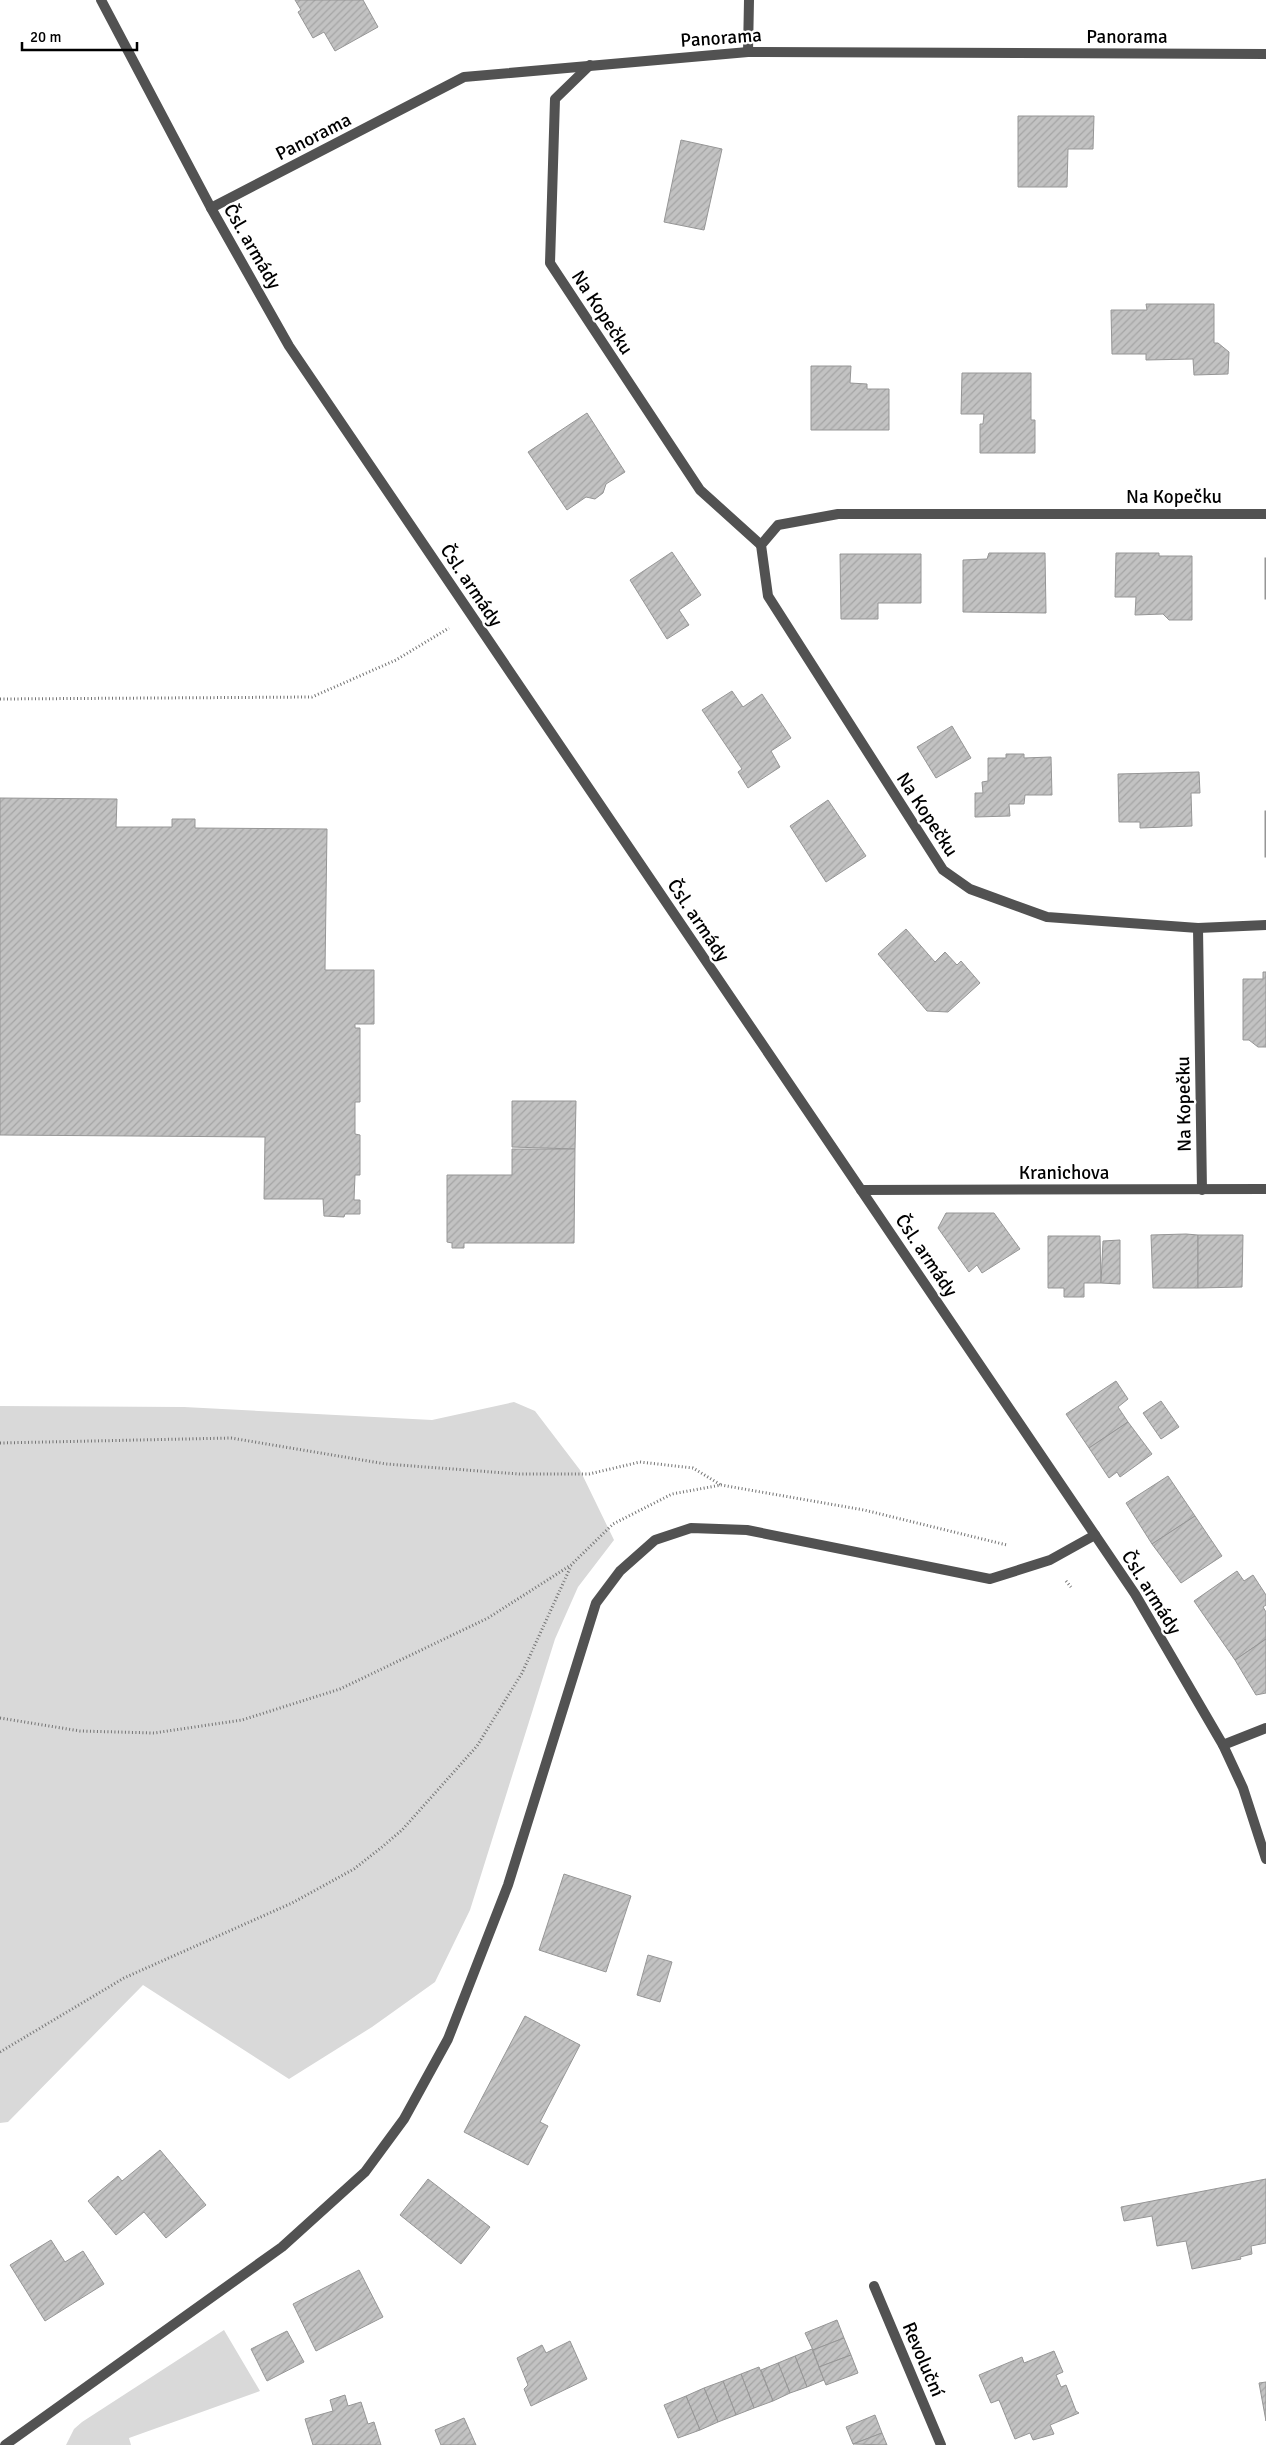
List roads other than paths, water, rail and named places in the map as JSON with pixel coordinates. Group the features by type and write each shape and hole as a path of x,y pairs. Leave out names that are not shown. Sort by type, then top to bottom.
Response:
{"street":[{"name":"Čsl. armády","path":"101,0 211,208 290,346 1135,1594 1223,1745 1243,1788 1266,1859"},
{"path":"748,52 749,0"},
{"name":"Panorama","path":"211,208 464,77 748,52 1266,54"},
{"name":"Na Kopečku","path":"590,65 555,99 550,263 700,490 762,544 768,596 943,870 970,889 1047,916 1198,928 1266,925"},
{"name":"Na Kopečku","path":"762,544 778,525 838,514 1266,514"},
{"name":"Na Kopečku","path":"1198,928 1202,1190"},
{"name":"Kranichova","path":"861,1190 1266,1189"},
{"path":"5,2445 282,2247 364,2172 404,2120 448,2039 508,1885 596,1603 620,1570 655,1540 691,1528 748,1530 990,1579 1050,1560 1095,1535"},
{"path":"1223,1745 1266,1728"},
{"name":"Revoluční","path":"874,2286 941,2445"}]}
